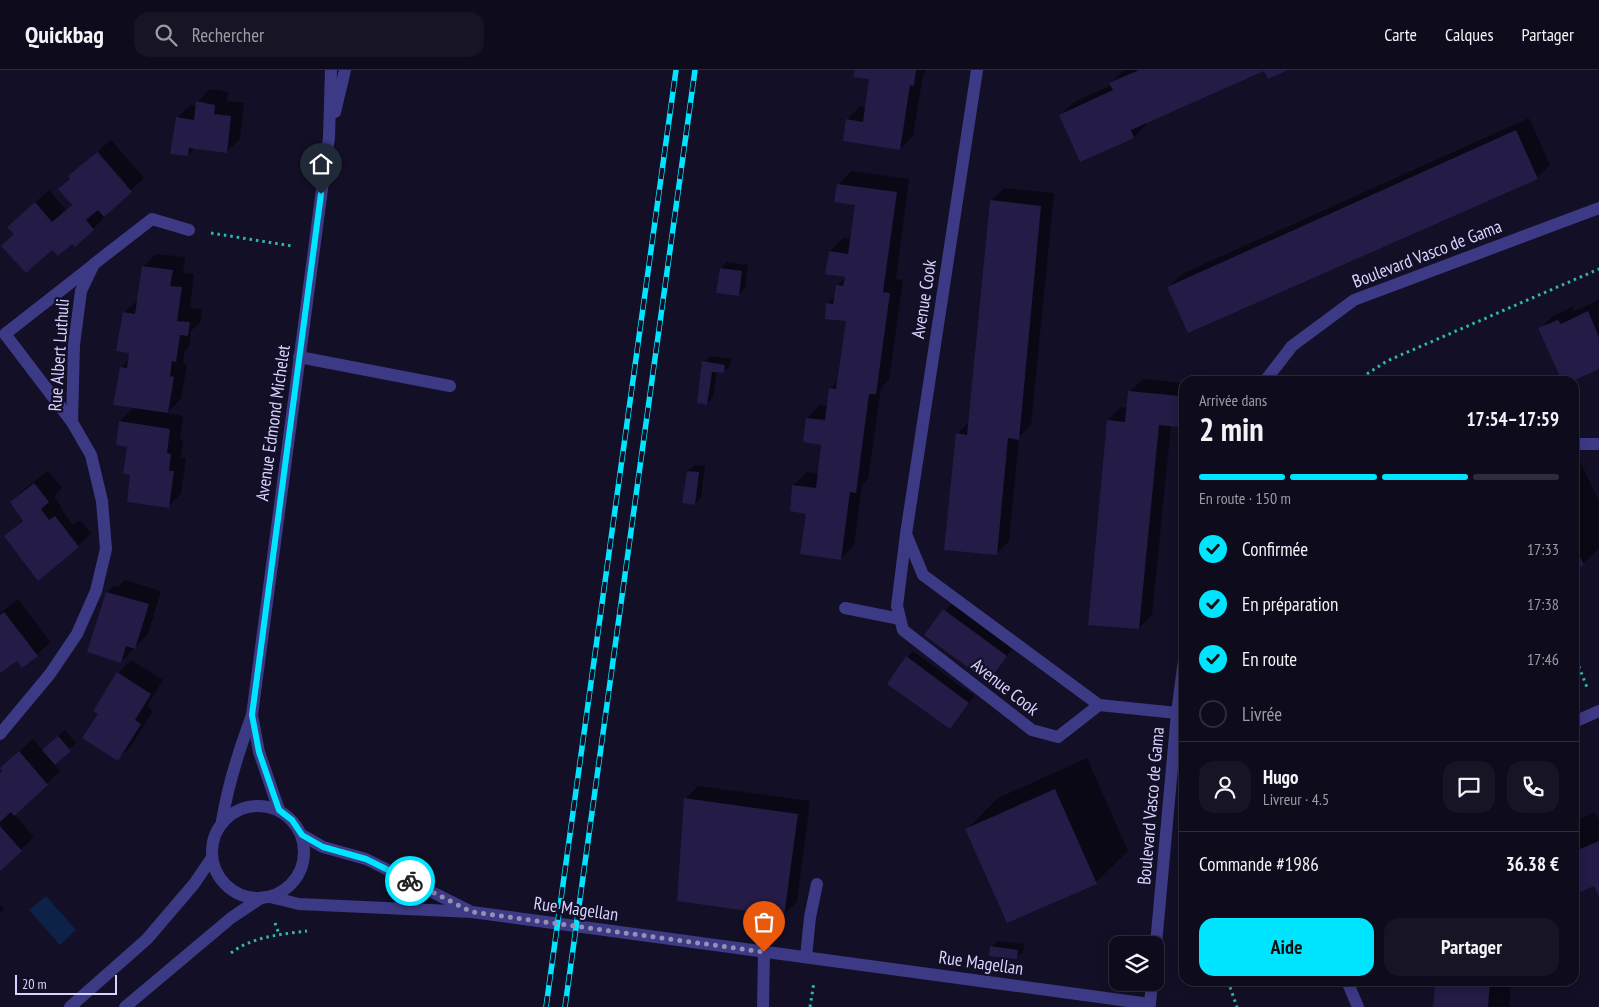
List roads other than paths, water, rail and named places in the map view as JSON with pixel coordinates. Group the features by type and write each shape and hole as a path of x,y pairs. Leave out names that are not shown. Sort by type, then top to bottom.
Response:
{"street":[{"path":"329,137 331,70"},
{"path":"329,137 345,70"},
{"name":"Avenue Cook","path":"977,70 906,534 897,606 903,630 1032,730 1058,737 1099,705"},
{"name":"Avenue Edmond Michelet","path":"222,821 234,765 252,715 329,137"},
{"name":"Boulevard Vasco de Gama","path":"1268,376 1292,346 1354,300 1599,208"},
{"name":"Rue Albert Luthuli","path":"0,734 50,674 77,634 96,591 106,549 102,500 91,455 72,422 74,345 81,291 94,264 152,219 188,230"},
{"path":"72,422 5,334 94,264"},
{"path":"299,357 450,386"},
{"path":"1579,444 1599,444"},
{"path":"906,534 923,575 1099,705 1177,712"},
{"path":"845,608 900,619"},
{"name":"Boulevard Vasco de Gama","path":"1157,936 1179,697"},
{"path":"1579,720 1598,711"},
{"name":"Avenue Edmond Michelet","path":"252,715 259,752 279,810"},
{"path":"125,1007 231,918 265,897 284,890 295,880 302,866 304,850 302,835 292,820 279,810 264,805 249,806 234,811 222,821 215,832 211,846 212,859 216,872 234,892 247,897 265,897"},
{"name":"Rue Magellan","path":"302,835 323,847 366,859 472,912"},
{"path":"70,1007 147,939 194,884 212,859"},
{"path":"806,957 810,917 817,884"},
{"name":"Rue Magellan","path":"265,897 299,904 472,912 1152,1006"},
{"path":"763,1007 764,952"},
{"path":"1349,986 1358,1007"},
{"path":"1152,991 1152,1006"}],"water":[{"path":"46,896 76,930 60,945 29,910"}],"railway":[{"path":"546,1007 676,70"},
{"path":"565,1007 695,70"}]}
